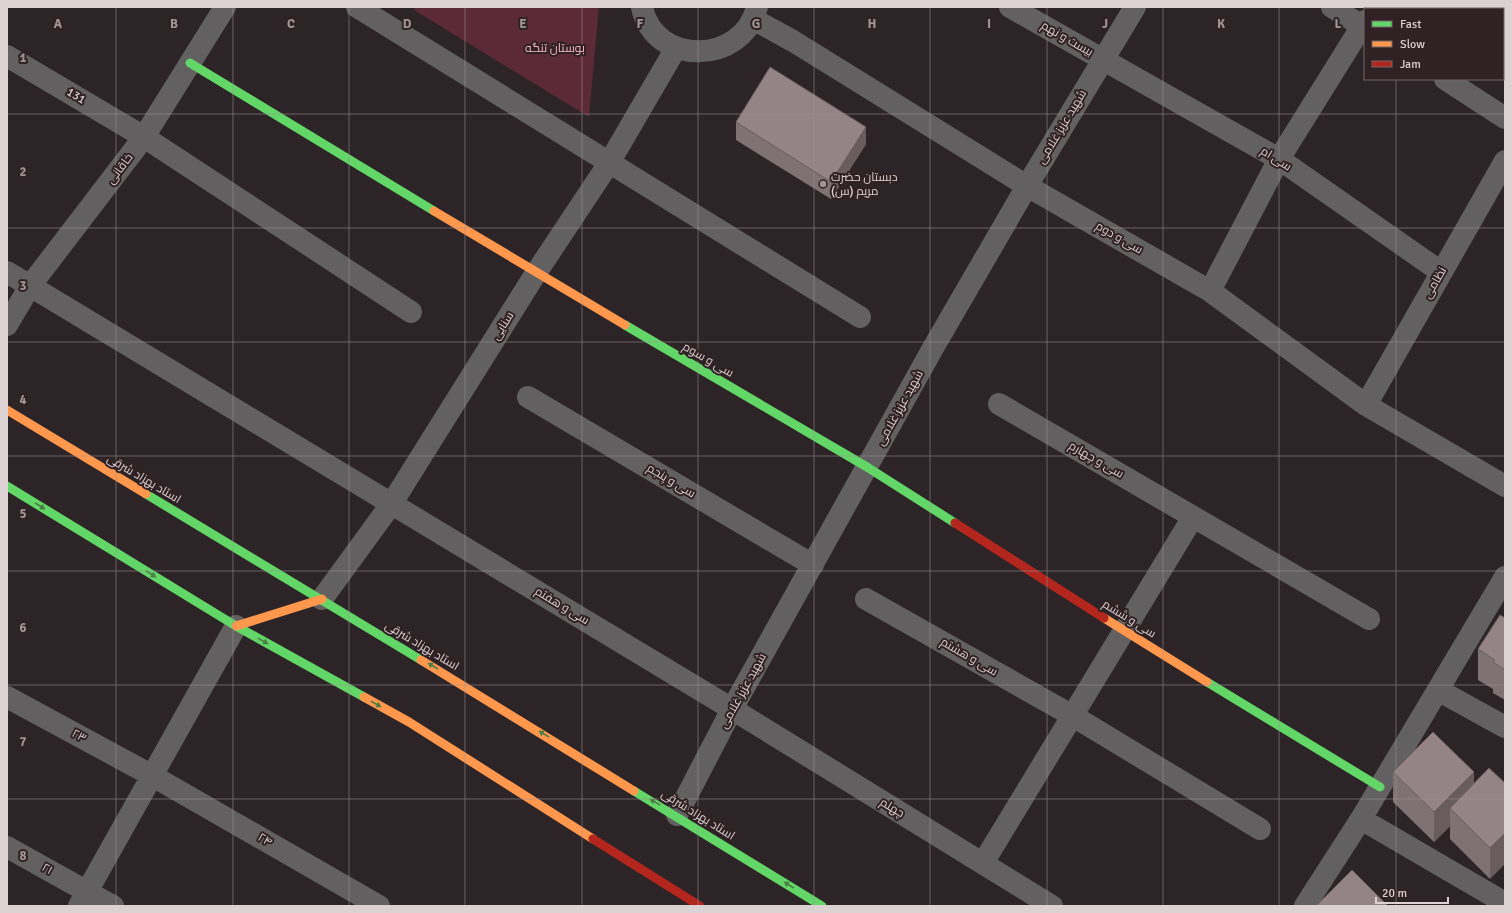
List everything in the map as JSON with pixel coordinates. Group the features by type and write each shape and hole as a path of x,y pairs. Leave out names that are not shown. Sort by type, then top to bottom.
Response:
{"street":[{"name":"خاقانی","path":"7,325 30,286 144,137 225,7"},
{"path":"357,7 860,317"},
{"path":"642,7 650,26 661,38 676,48 696,52 716,50 734,42 748,27 755,13"},
{"name":"بیست و نهم","path":"1010,7 1102,59"},
{"name":"شهید عزیز غلامی","path":"677,815 732,709 867,468 932,348 1102,59 1135,7"},
{"path":"1332,7 1364,17"},
{"name":"سی و دوم","path":"755,13 793,41 1027,186 1210,291 1366,405 1505,486"},
{"path":"1210,291 1279,159 1364,23"},
{"name":"سنایی","path":"322,599 392,504 536,273 609,163 676,48"},
{"name":"131","path":"7,56 144,137 411,312"},
{"name":"سی ام","path":"1102,59 1279,159 1441,272"},
{"name":"سی و سوم","path":"190,63 536,273 867,468"},
{"path":"1447,80 1505,118"},
{"name":"نظامی","path":"1366,405 1505,161"},
{"name":"سی و هفتم","path":"7,272 732,709"},
{"name":"سی و پنجم","path":"528,398 813,565"},
{"name":"سی و چهارم","path":"1000,404 1369,619"},
{"name":"استاد بهزاد شرقی","path":"7,410 322,599 677,815 822,906"},
{"name":"سی و ششم","path":"867,468 1124,631 1380,787"},
{"path":"7,486 236,626 409,722 700,906"},
{"path":"983,863 1193,517"},
{"path":"1305,906 1361,819 1505,577"},
{"path":"83,899 236,626 322,599"},
{"name":"سی و هشتم","path":"866,599 1073,716 1260,829"},
{"path":"1438,690 1505,727"},
{"name":"۲۳","path":"7,697 152,775"},
{"name":"چهلم","path":"732,709 1052,906"},
{"name":"۲۴","path":"152,775 378,906"},
{"path":"1361,819 1505,903"},
{"name":"۲۱","path":"7,847 83,899 113,906"}],"green space":[{"name":"بوستان تنگه","path":"416,7 599,7 589,117 414,10"}],"building":[{"path":"770,67 866,127 831,182 736,122"},
{"path":"1500,615 1505,618 1505,670 1493,662 1495,660 1478,649"},
{"path":"1433,732 1474,772 1434,812 1393,772"},
{"path":"1489,768 1505,783 1505,833 1490,848 1450,808"},
{"path":"1352,870 1388,906 1316,906"}],"traffic: fast":[{"path":"190,63 434,211"},
{"path":"625,325 867,467 955,523"},
{"path":"7,486 236,626 364,697"},
{"path":"146,494 421,660"},
{"path":"1207,682 1380,787"},
{"path":"634,791 822,906"}],"traffic: slow":[{"path":"434,211 625,325"},
{"path":"7,410 146,494"},
{"path":"236,626 322,599"},
{"path":"1104,618 1207,682"},
{"path":"421,660 634,791"},
{"path":"364,697 409,722 593,839"}],"traffic: jam":[{"path":"955,523 1104,618"},
{"path":"593,839 700,906"}],"place":[{"name":"دبستان حضرت مریم (س)","path":"823,184"}]}
